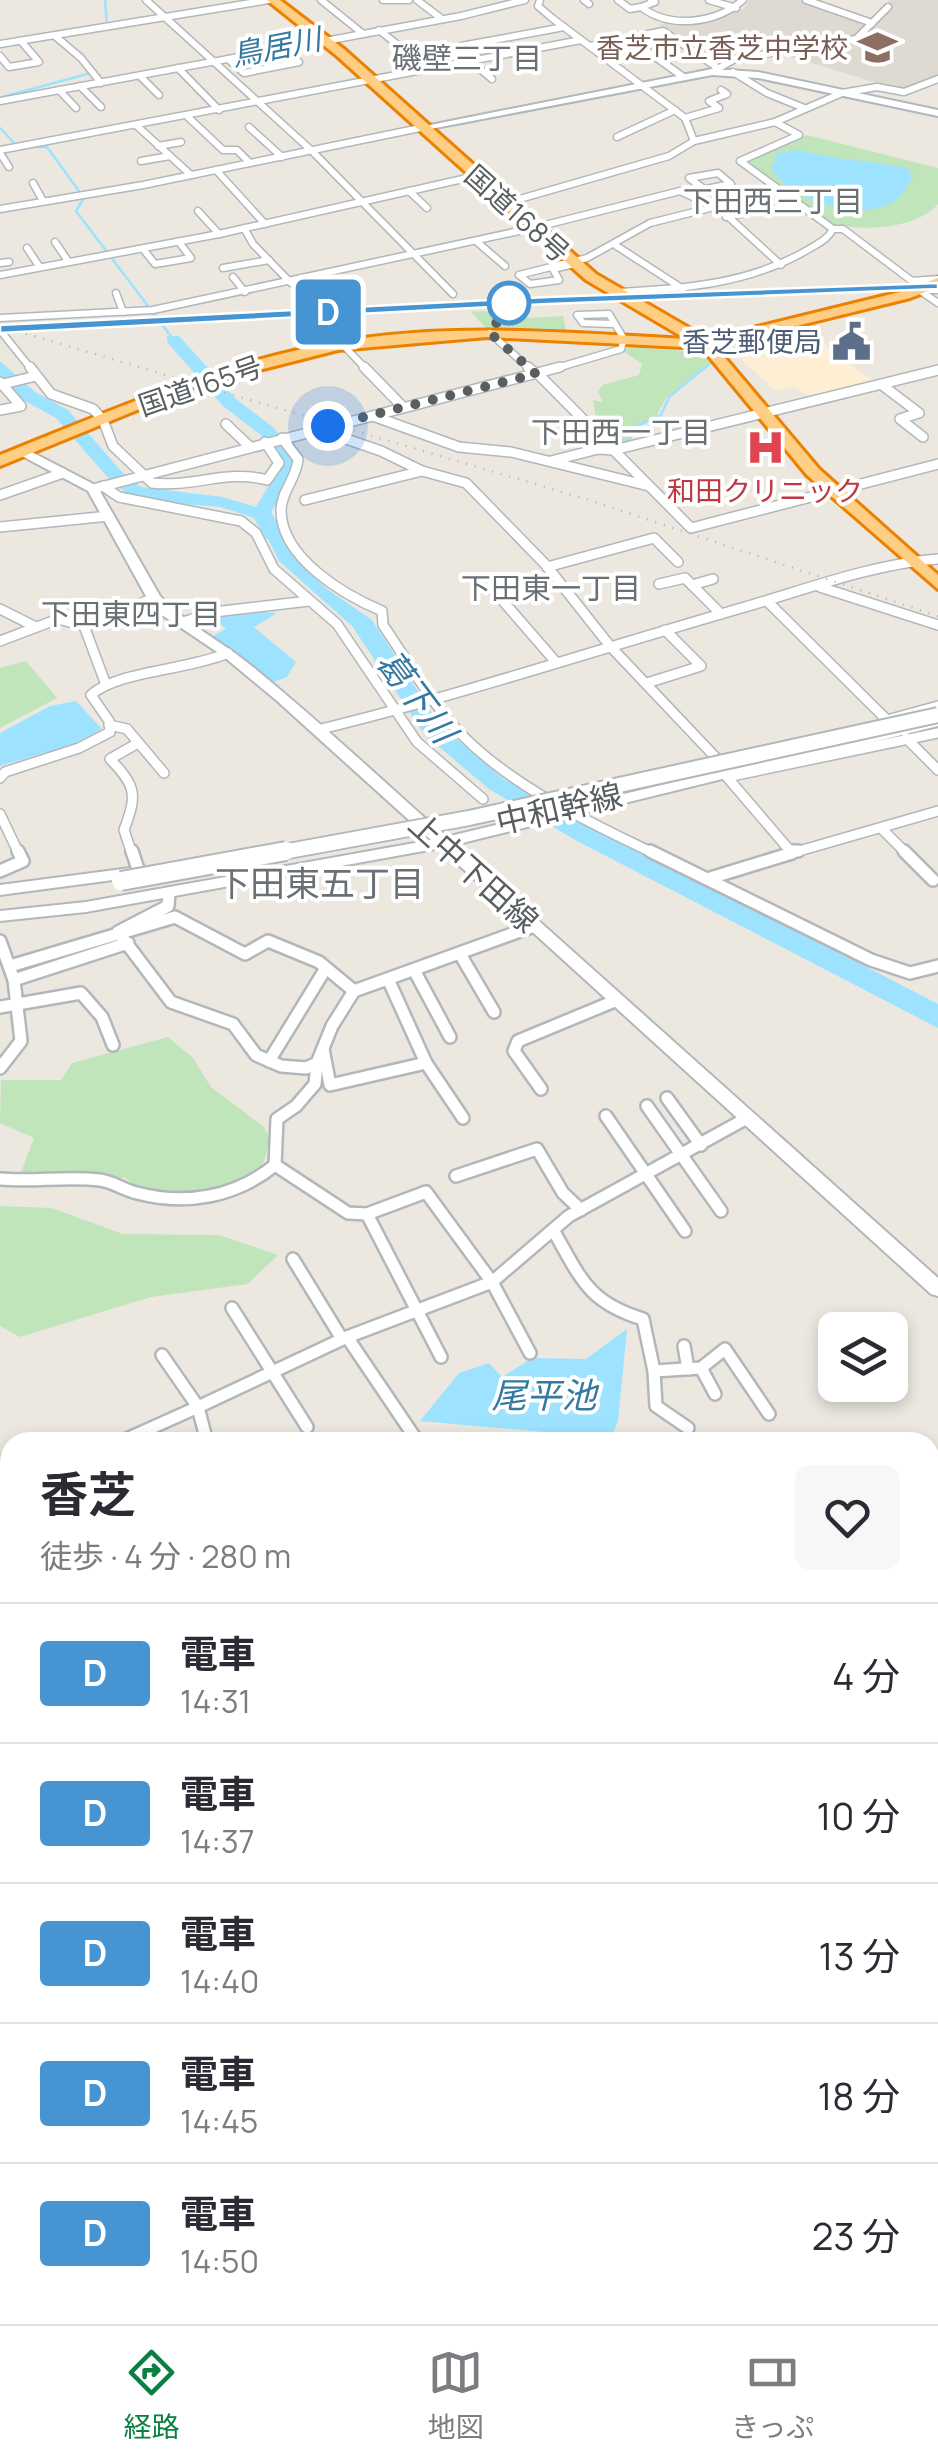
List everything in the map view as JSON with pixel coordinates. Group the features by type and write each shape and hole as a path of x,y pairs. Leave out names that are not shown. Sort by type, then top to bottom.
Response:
{"highway":[{"name":"国道168号","path":"271,0 323,37 572,262 706,344 813,472 938,584"},
{"name":"国道165号","path":"0,461 203,379 343,346 490,333 706,344 919,290 938,281"},
{"path":"650,342 671,337 674,334 670,324"}],"main road":[{"path":"425,128 714,69 938,112"},
{"path":"26,453 98,488"},
{"name":"上中下田線","path":"98,488 154,598 228,652 317,730 938,1289"},
{"path":"0,912 169,893 442,843 937,717"},
{"name":"中和幹線","path":"0,912 122,886 472,827 937,717"},
{"path":"0,890 139,872 420,823 489,803 723,769"},
{"name":"中和幹線","path":"0,898 122,886"}],"street":[{"path":"146,0 312,151 453,294"},
{"path":"0,44 271,0"},
{"path":"321,0 362,32"},
{"path":"383,0 408,0"},
{"path":"417,0 442,19"},
{"path":"486,0 496,6"},
{"path":"0,102 323,37 541,0 538,6 685,118 694,141"},
{"path":"618,0 630,8 655,2 650,0"},
{"path":"709,0 736,8"},
{"path":"743,0 736,8 719,15 653,24 714,69 768,52 856,39 888,8"},
{"path":"806,0 872,22"},
{"path":"641,7 662,21"},
{"path":"124,25 136,35"},
{"path":"492,79 462,46 564,27"},
{"path":"379,30 428,69"},
{"path":"590,46 663,31"},
{"path":"53,36 118,94"},
{"path":"629,38 682,76"},
{"path":"9,167 0,152 16,146 188,117 581,40"},
{"path":"0,56 9,66 39,62 21,41"},
{"path":"228,59 244,73 299,62 282,47"},
{"path":"424,51 442,66"},
{"path":"178,68 220,110"},
{"path":"733,72 767,93 804,108"},
{"path":"140,76 160,95"},
{"path":"506,203 669,156 694,141 776,122 842,94 878,87 904,92 938,79"},
{"path":"80,86 101,108"},
{"path":"59,90 76,108"},
{"path":"685,118 719,108 710,98 727,94 721,90"},
{"path":"715,105 736,100"},
{"path":"229,108 236,115"},
{"path":"616,137 674,110"},
{"path":"188,117 224,151 237,150 250,163"},
{"path":"776,122 799,135 740,161 834,229 843,229 912,281 938,281"},
{"path":"138,126 191,175"},
{"path":"249,127 282,157"},
{"path":"0,209 425,128"},
{"path":"158,146 181,142"},
{"path":"141,161 170,156"},
{"path":"216,170 266,224"},
{"path":"0,318 149,311 292,283 533,228 611,206 680,191 690,192 731,184 718,173 690,178 704,189"},
{"path":"0,275 219,234 476,176"},
{"path":"33,183 43,201"},
{"path":"409,191 427,208"},
{"path":"690,192 781,264"},
{"path":"572,262 553,269 559,280 552,283 530,284 519,275 587,258 650,223 714,208"},
{"path":"726,218 769,208"},
{"path":"198,211 219,234"},
{"path":"682,214 697,227"},
{"path":"244,228 292,283"},
{"path":"617,292 683,290 777,269 829,238 834,229"},
{"path":"476,241 505,266"},
{"path":"54,242 68,261"},
{"path":"143,248 155,264 191,258 179,242"},
{"path":"615,245 683,290"},
{"path":"28,248 39,266"},
{"path":"223,268 269,260"},
{"path":"234,276 245,292"},
{"path":"919,290 938,290"},
{"path":"919,290 938,303"},
{"path":"116,293 123,312"},
{"path":"160,296 168,307"},
{"path":"98,488 614,353 621,350 624,339 614,324"},
{"path":"490,333 536,373 691,528 938,464"},
{"path":"1,335 51,394 87,406 100,421 112,446 141,476 166,486 245,475 267,480 279,463 265,442"},
{"path":"343,346 403,408"},
{"path":"552,461 598,449 614,450 938,370"},
{"path":"0,410 21,406 1,383 36,376"},
{"path":"882,385 919,413 900,419 923,437"},
{"path":"372,416 459,447 552,461 649,486"},
{"path":"226,424 249,446"},
{"path":"317,429 381,450 422,471 466,483 547,567 610,646 723,769 792,853"},
{"path":"282,438 299,466 280,505 285,530 308,562 356,602 382,611 384,625 436,701 480,754 572,813 872,960 910,973 938,966"},
{"path":"306,500 422,471"},
{"path":"0,495 64,473"},
{"path":"98,488 118,497 241,521 256,533 274,569 337,624 417,742 489,803"},
{"path":"0,528 109,516"},
{"path":"547,567 654,538 678,562"},
{"path":"317,730 436,701 556,661 820,586 912,561 938,558"},
{"path":"659,584 684,578 721,614"},
{"path":"692,585 713,579"},
{"path":"490,586 556,661"},
{"path":"820,586 938,626"},
{"path":"0,641 58,619 84,626 120,618 126,609 154,598"},
{"path":"183,622 237,607 275,608 309,601"},
{"path":"767,602 938,770"},
{"path":"0,608 36,627"},
{"path":"84,626 105,682"},
{"path":"647,683 701,666 665,630"},
{"path":"0,778 5,772 78,748 110,732 91,695 105,682 200,666 228,652"},
{"path":"109,725 120,725 164,772"},
{"path":"897,730 938,733"},
{"path":"138,743 110,758 128,777 132,789 134,804 124,830 139,872"},
{"path":"707,879 938,811"},
{"path":"0,814 23,862 0,871"},
{"path":"881,828 933,880"},
{"path":"169,893 168,906 123,928 124,939 171,1002 233,1024 256,1054 269,1061 306,1068 317,1063"},
{"path":"14,980 175,917 244,954 268,942 326,968 354,991"},
{"path":"0,1179 104,1180 136,1192 183,1198 236,1192 261,1179 275,1165 277,1119 296,1106 315,1084 317,1063 354,991 534,926"},
{"path":"6,962 124,939"},
{"path":"0,941 14,980 21,1041 0,1068"},
{"path":"460,954 494,1012"},
{"path":"269,1061 326,968"},
{"path":"414,970 450,1037"},
{"path":"388,980 426,1063 463,1118"},
{"path":"0,1006 81,993 102,1017 113,1045"},
{"path":"541,1090 514,1051 518,1041 616,1000"},
{"path":"323,1050 328,1057 330,1086 426,1063"},
{"path":"667,1098 701,1144"},
{"path":"648,1106 721,1212"},
{"path":"606,1116 685,1231"},
{"path":"142,1432 344,1338 492,1282 580,1210 748,1118"},
{"path":"456,1176 536,1149 562,1193 580,1210"},
{"path":"275,1165 348,1213 367,1214 426,1192 492,1282 530,1352"},
{"path":"367,1214 441,1357"},
{"path":"552,1230 583,1282 611,1309 643,1319 654,1371 656,1406 688,1428"},
{"path":"292,1259 411,1432"},
{"path":"232,1308 307,1427"},
{"path":"684,1346 694,1368 715,1394"},
{"path":"654,1371 694,1368 725,1349 769,1414"},
{"path":"162,1354 198,1407 204,1432"}],"shaded area":[{"name":"香芝市立香芝中学校","path":"749,0 802,0 868,22 852,39 717,60 658,24 723,17 745,8"},
{"name":"香芝市立香芝中学校","path":"890,0 938,0 938,77 904,91 778,53 857,41"},
{"path":"808,325 829,348 873,381 811,399 796,387 776,391 734,353 739,345"}],"green space":[{"path":"807,135 938,168 938,204 918,218 890,226 861,228 827,221 788,196 747,160"},
{"path":"470,311 526,313 528,318 563,316 566,330 488,330"},
{"path":"629,347 684,351 711,361 666,398 657,415 660,417 633,429 629,443 622,445 596,418 593,400 603,402 598,392 602,385 639,375 642,364 623,351"},
{"path":"26,661 57,698 0,728 0,668"},
{"path":"168,1037 193,1058 211,1087 264,1127 270,1139 259,1169 230,1188 193,1195 155,1192 125,1178 20,1175 34,1138 0,1123 1,1080 61,1080 72,1063"},
{"path":"0,1206 52,1208 123,1234 219,1235 278,1255 248,1284 151,1297 20,1337 0,1326"}],"water":[{"path":"799,150 910,169 907,173 914,175 897,199 880,207 864,210 827,205 793,190 771,167 780,152"},
{"path":"260,507 271,511 295,559 327,589 372,620 439,724 505,780 938,1004 938,1028 577,841 489,789 425,735 352,626 279,561 258,518 251,514"},
{"path":"237,611 277,613 254,627 296,662 287,677 274,682 213,636 226,629 211,616"},
{"path":"76,701 102,729 74,744 0,766 0,733 50,706"},
{"name":"尾平池","path":"627,1329 618,1421 613,1432 544,1432 420,1421 459,1373 489,1363 502,1377 532,1358 586,1359"}],"waterway":[{"path":"105,0 107,25"},
{"name":"鳥居川","path":"463,12 493,5"},
{"name":"鳥居川","path":"262,50 316,38"},
{"path":"2,97 91,73"},
{"name":"鳥居川","path":"0,128 17,146"},
{"name":"鳥居川","path":"31,147 47,147 84,198 76,211 173,339"},
{"name":"鳥居川","path":"173,339 229,402 268,432 292,462 261,514"},
{"path":"617,444 630,441 632,428 661,415 669,397 712,362"},
{"name":"葛下川","path":"0,366 29,396 62,414 116,476 135,491 223,502 261,514"},
{"name":"葛下川","path":"261,514 272,535"}],"railway":[{"path":"29,328 548,300 938,286"},
{"path":"0,326 589,500 938,616"}],"train":[{"name":"D","path":"0,329 548,300 938,286"}],"place":[{"name":"香芝市立香芝中学校","path":"878,47"},
{"name":"香芝郵便局","path":"852,341"},
{"name":"和田クリニック","path":"765,448"}],"district":[{"name":"磯壁三丁目","path":"467,57"},
{"name":"下田西三丁目","path":"773,200"},
{"name":"下田西一丁目","path":"621,431"},
{"name":"下田東一丁目","path":"551,587"},
{"name":"下田東四丁目","path":"131,613"},
{"name":"下田東五丁目","path":"320,883"}],"route":[{"path":"328,426 536,374 490,333 509,303"}]}
